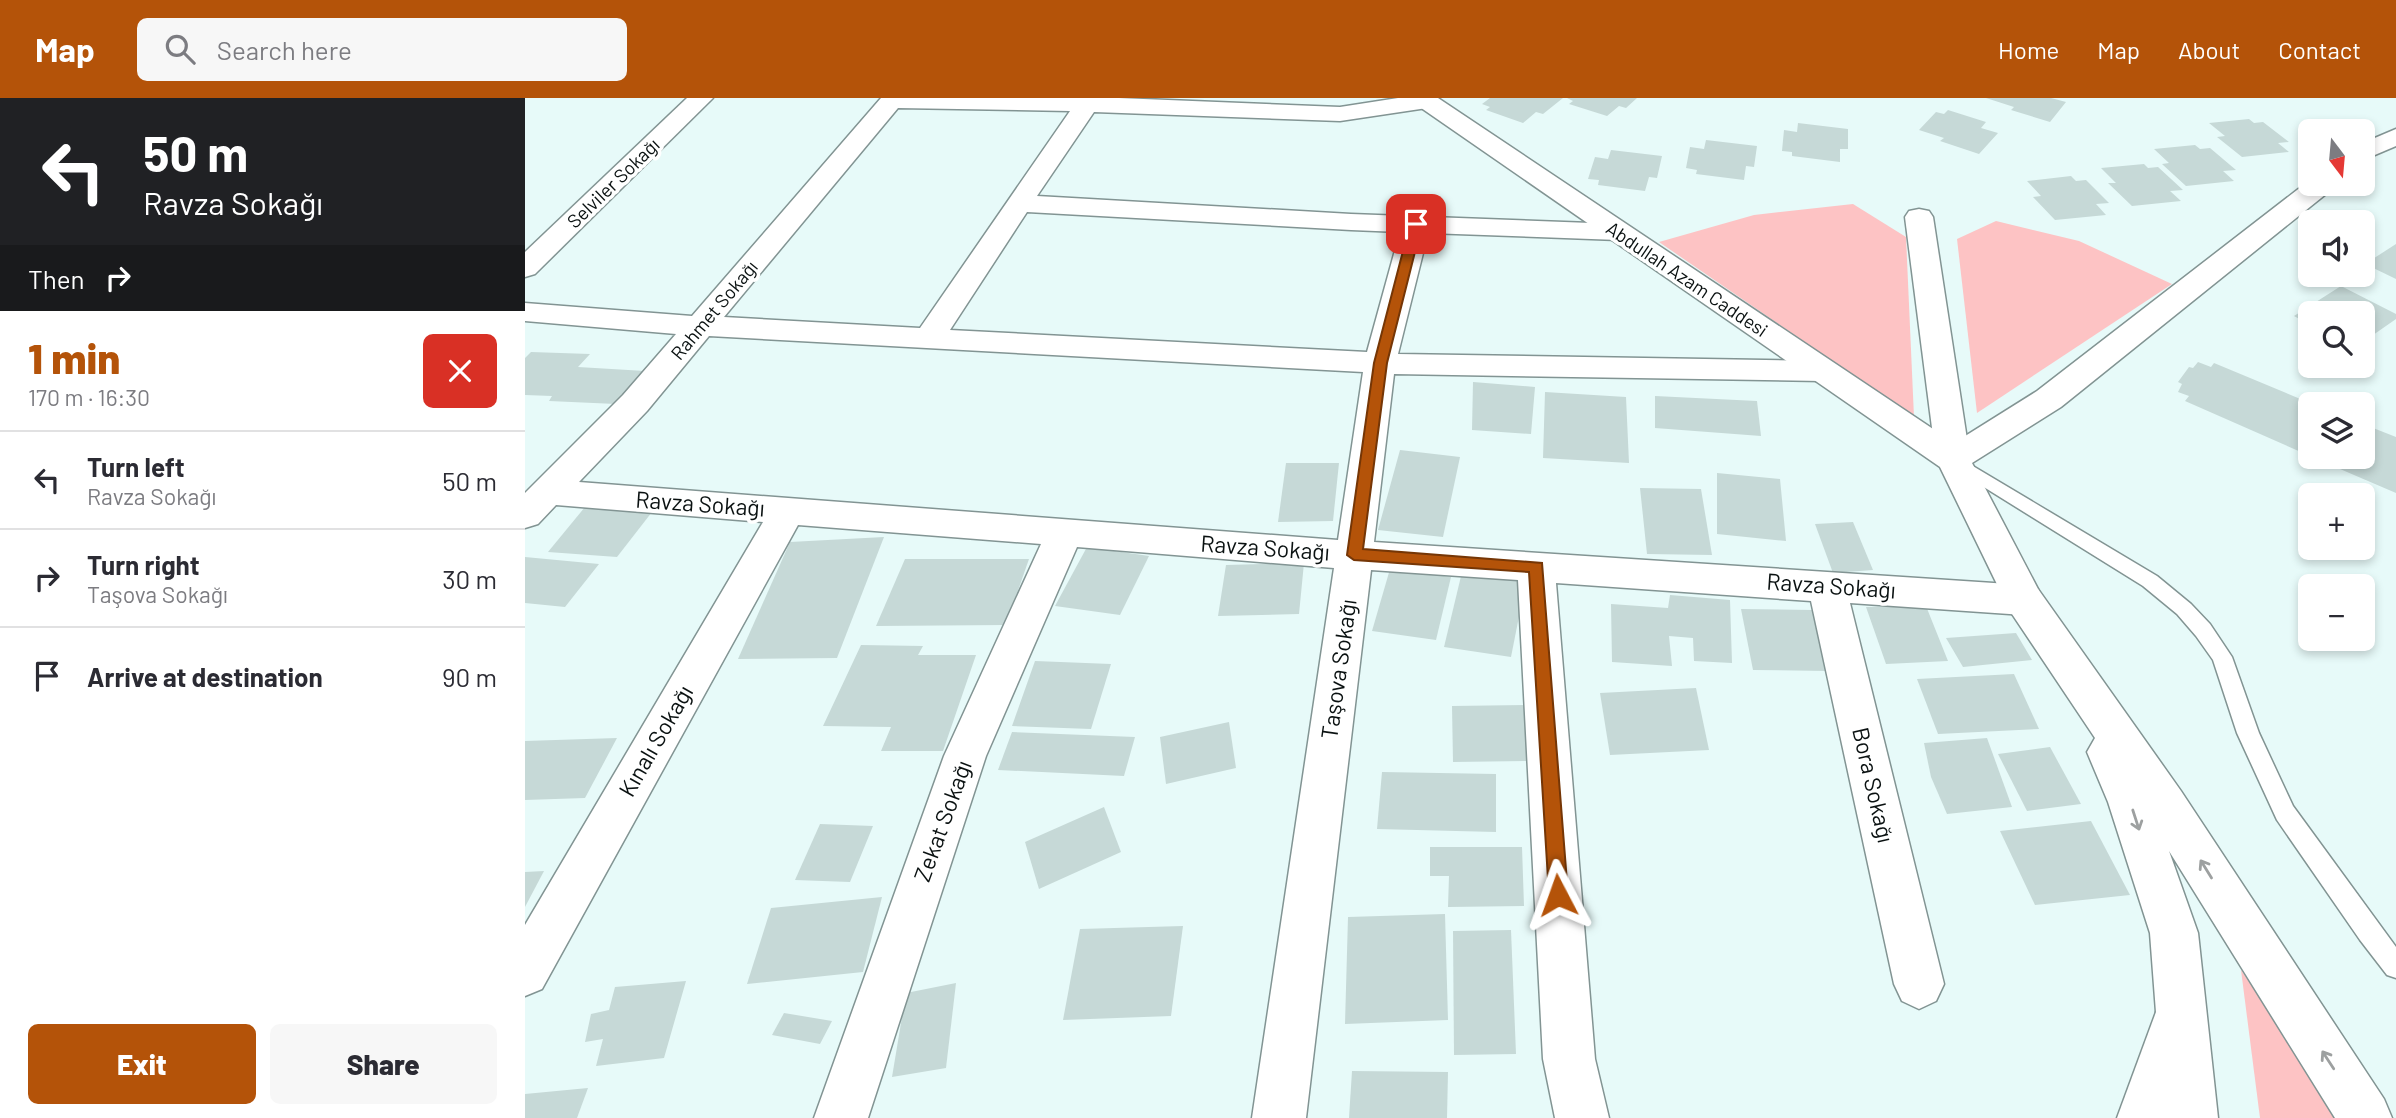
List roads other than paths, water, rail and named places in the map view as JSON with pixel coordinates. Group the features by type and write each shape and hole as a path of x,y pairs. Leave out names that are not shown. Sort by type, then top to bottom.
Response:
{"main road":[{"name":"Selviler Sokağı","path":"525,268 701,98"},
{"path":"893,99 1089,101 1340,114 1424,100"},
{"name":"Rahmet Sokağı","path":"536,503 635,403 893,99"},
{"name":"Abdullah Azam Caddesi","path":"1424,100 1953,459"},
{"path":"929,338 1089,101"},
{"path":"2375,147 2396,137"},
{"path":"1953,459 2049,399 2307,196"},
{"path":"1019,203 1618,232"},
{"path":"1919,217 1953,459 2024,600 2165,805 2365,1118"},
{"name":"Taşova Sokağı","path":"1279,1118 1380,363 1416,224"},
{"path":"525,312 700,326 1380,363 1492,368 1822,371"},
{"name":"Ravza Sokağı","path":"536,503 787,510 1354,555 2024,600"},
{"name":"Kınalı Sokağı","path":"525,972 787,510"},
{"name":"Zekat Sokağı","path":"841,1118 966,754 1064,532"},
{"path":"1536,567 1569,1059 1582,1118"},
{"name":"Bora Sokağı","path":"1827,586 1919,984"},
{"path":"2069,667 2130,802 2174,933 2191,1118"},
{"path":"2144,1118 2181,1010"}],"lane":[{"path":"1953,459 2150,581 2184,609 2203,630 2222,657 2248,733 2285,813 2368,932 2396,965"}]}
